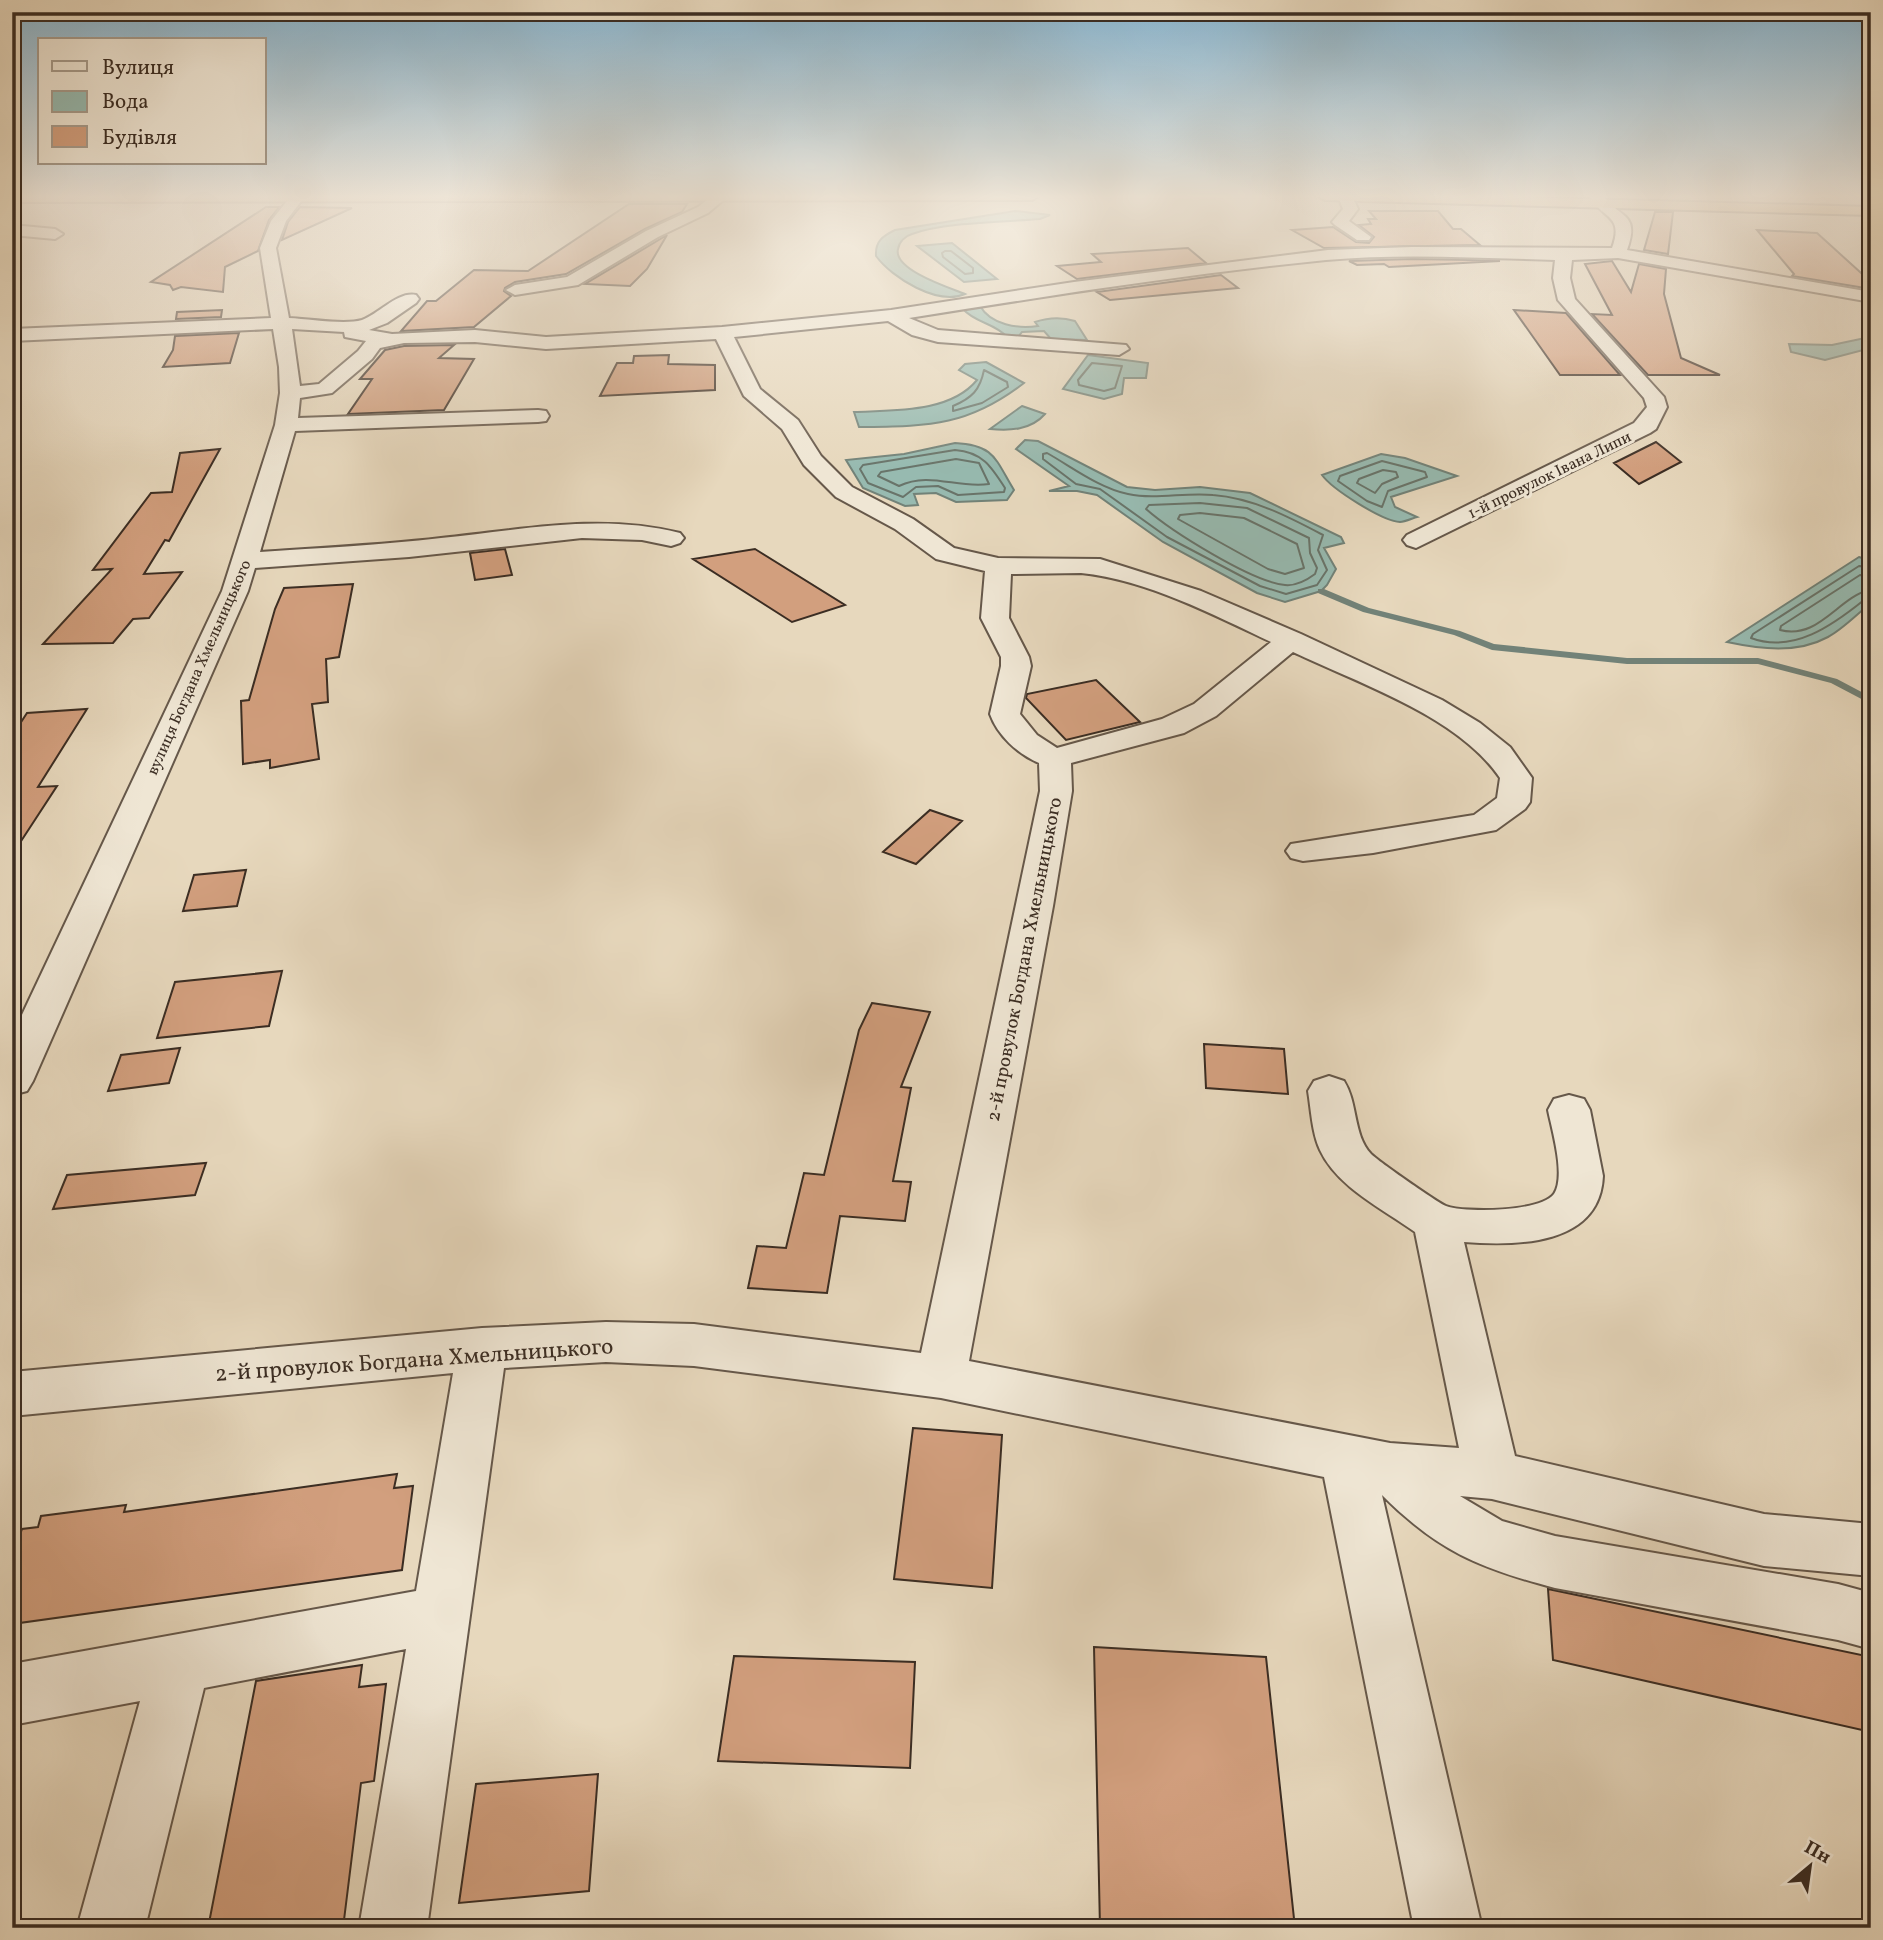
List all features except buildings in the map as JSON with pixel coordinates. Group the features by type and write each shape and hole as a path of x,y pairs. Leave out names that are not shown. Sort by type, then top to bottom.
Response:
{"street":[{"name":"вулиця Богдана Хмельницького","path":"12,1081 235,591 246,561 286,425 290,393 283,323 276,287"},
{"path":"515,290 537,287"},
{"path":"410,299 381,319 352,333 388,339 475,336 546,343 722,333 939,308 1071,287"},
{"name":"1-й провулок Івана Липи","path":"1416,540 1648,424 1657,407 1654,397 1567,300 1563,287"},
{"path":"1811,287 1871,297"},
{"path":"891,314 919,331 938,336 1119,349"},
{"path":"12,335 283,323 360,327"},
{"path":"722,333 751,392 790,425 812,460 844,492 904,524 945,554 998,566 1100,567 1215,605 1448,715 1494,748 1508,762 1517,785 1508,808 1499,817 1485,823 1373,843 1303,851"},
{"path":"290,393 325,389 365,355 370,347 388,339"},
{"path":"286,425 538,416"},
{"path":"246,561 432,547 590,530 636,531 671,538"},
{"path":"998,566 995,618 1015,657 1016,666 1005,714 1008,722 1035,750 1055,758 1173,726 1205,710 1290,640"},
{"name":"2-й провулок Богдана Хмельницького","path":"941,1377 1056,792 1055,758"},
{"path":"1329,1091 1340,1148 1357,1168 1436,1223 1529,1225 1547,1223 1563,1216 1575,1202 1580,1185 1580,1163 1569,1110"},
{"path":"1436,1223 1492,1475"},
{"name":"2-й провулок Богдана Хмельницького","path":"12,1394 482,1349 606,1342 694,1345 941,1377 1369,1463 1492,1475 1764,1540 1871,1550"},
{"path":"393,1928 482,1349"},
{"path":"1369,1463 1443,1516 1477,1537 1509,1550 1555,1562 1838,1612 1871,1621"},
{"path":"1369,1463 1448,1928"},
{"path":"12,1695 441,1614"},
{"path":"111,1928 180,1664"}],"water":[{"path":"913,287 945,287 965,294 942,296"},
{"path":"980,306 991,318 1014,326 1038,326 1035,322 1050,319 1075,321 1087,340 1051,339 1044,331 1022,332 1018,337 1007,337 963,309"},
{"path":"1871,339 1871,348 1825,360 1791,352 1789,344 1832,345"},
{"path":"1088,355 1148,363 1146,378 1124,378 1122,394 1104,399 1063,389"},
{"path":"986,362 1024,383 984,408 965,416 926,424 859,427 854,412 920,408 952,399 966,391 977,380 959,370 965,364"},
{"path":"1022,406 1045,414 1020,428 990,429"},
{"path":"1025,440 1038,441 1127,487 1155,490 1200,487 1250,493 1341,537 1344,543 1324,548 1336,569 1321,591 1285,602 1257,593 1163,542 1097,495 1077,491 1049,491 1069,486 1016,449"},
{"path":"955,443 978,447 998,462 1014,490 1007,500 956,502 936,493 914,494 918,505 905,506 863,488 846,460 904,454"},
{"path":"1381,454 1405,458 1457,476 1391,497 1395,507 1417,517 1400,522 1358,503 1322,475"},
{"path":"1859,557 1871,561 1871,603 1834,634 1804,646 1791,648 1752,647 1727,642"}],"waterway":[{"path":"1321,591 1366,610 1457,633 1492,647 1627,661 1758,661 1834,681 1871,701"}]}
